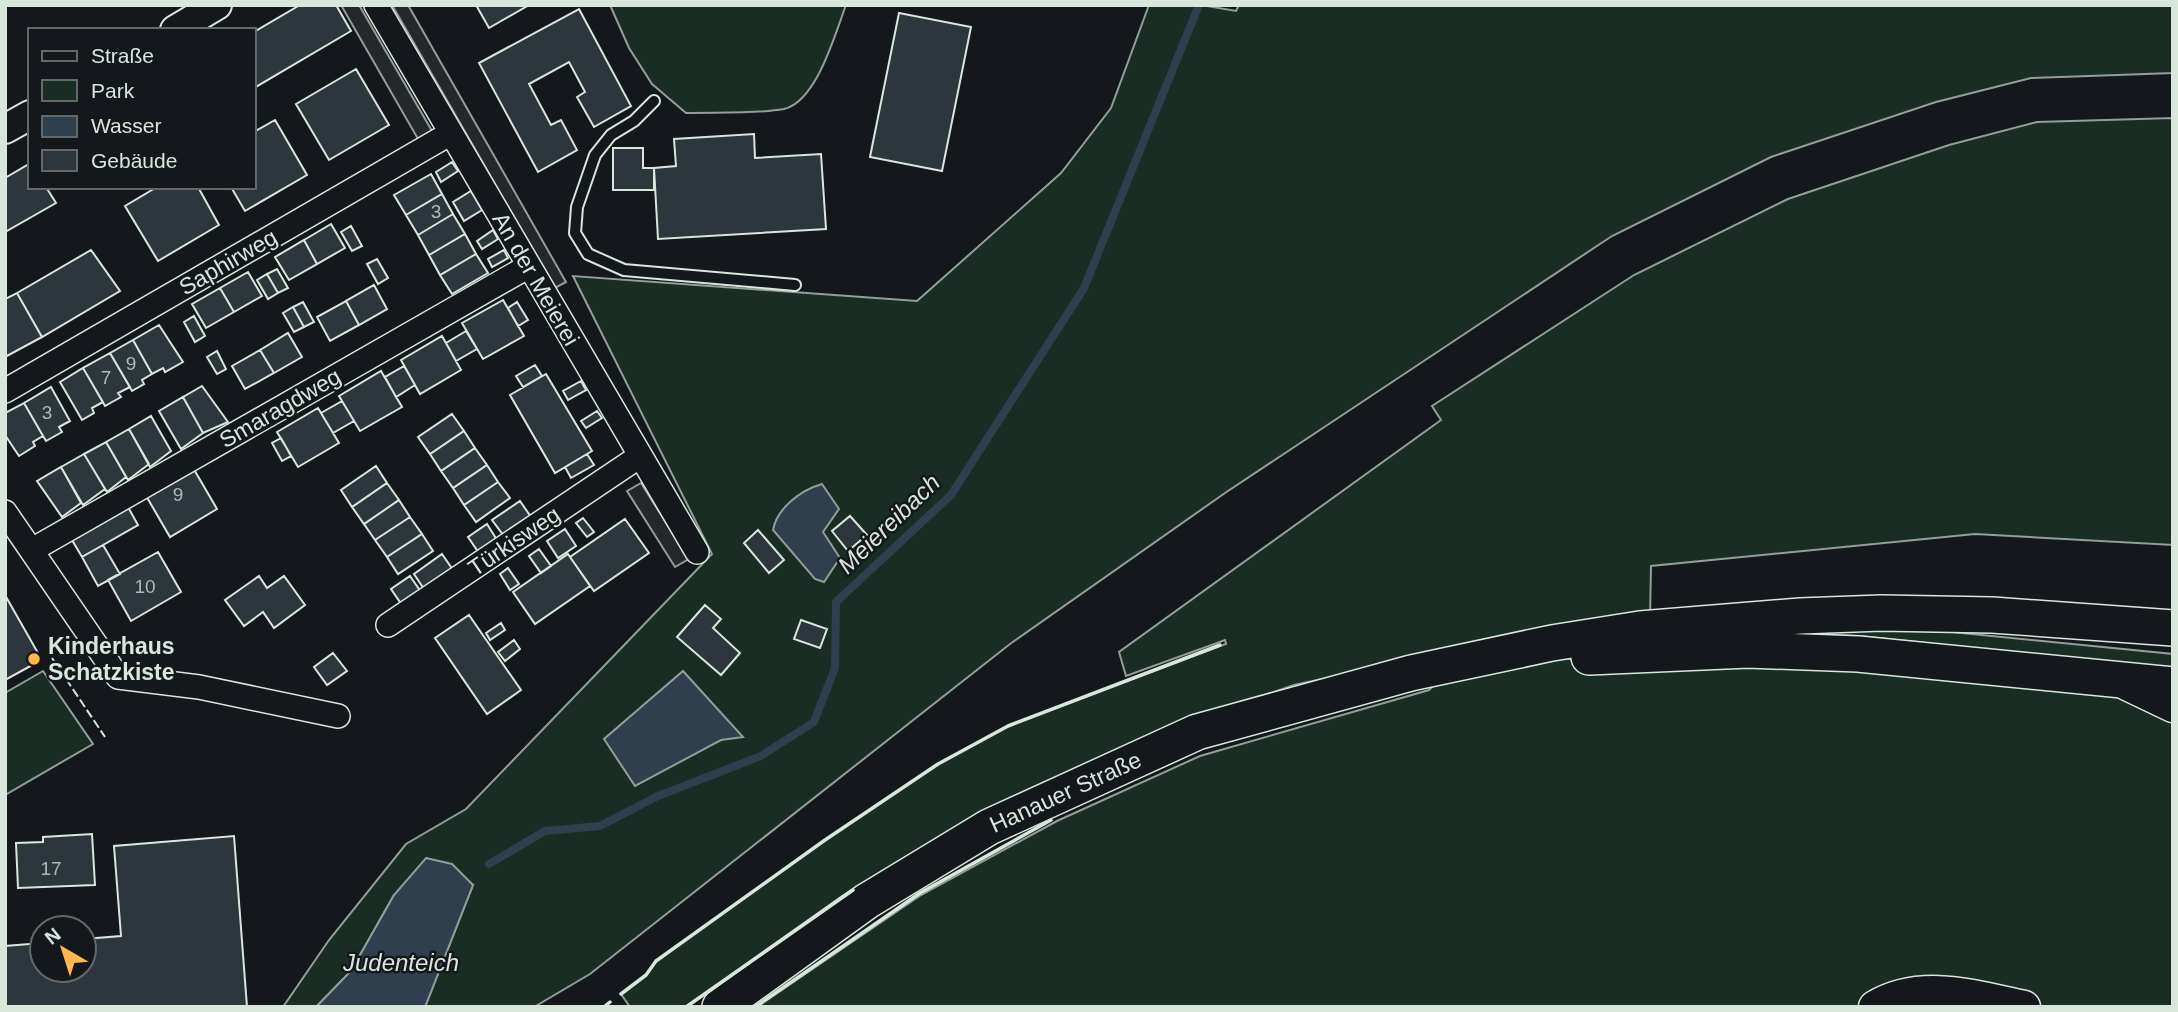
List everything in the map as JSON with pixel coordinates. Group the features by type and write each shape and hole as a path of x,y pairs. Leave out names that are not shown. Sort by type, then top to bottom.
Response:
{"main road":[{"path":"1452,665 1552,643 1640,629 1800,616 1881,612 1992,615 2173,628"},
{"path":"1452,665 1748,650 1870,655 2173,685"},
{"name":"Hanauer Straße","path":"720,1007 867,901 989,827 1197,732 1411,673 1452,665"},
{"path":"2102,677 2133,685 2173,706"},
{"path":"1875,1007 1895,997 1918,992 1949,992 2025,1007"}],"street":[{"path":"178,28 217,5"},
{"name":"An der Meierei","path":"376,5 697,552"},
{"path":"5,129 28,116"},
{"name":"Saphirweg","path":"5,391 451,133"},
{"name":"Smaragdweg","path":"32,550 529,266"},
{"name":"Türkisweg","path":"388,625 640,456"},
{"path":"5,512 118,677 199,687 338,716"}],"lane":[{"path":"654,101 634,121 611,135 595,155 577,207 575,233 589,254 624,270 795,285"}],"green space":[{"path":"610,5 846,5 823,65 806,93 796,103 773,111 686,113 652,84 629,48"},
{"path":"1149,5 1201,5 1236,11 1239,5 2173,5 2173,73 2031,78 1936,102 1771,157 1612,236 1225,493 1010,644 590,974 534,1007 425,1007 473,885 394,895 351,971 316,1007 283,1007 329,940 406,844 466,809 712,554 573,276 917,301 1061,173 1111,108"},
{"path":"2173,118 2173,545 1975,534 1651,566 1650,619 1444,653 1294,685 1172,727 911,855 842,896 686,1007 630,1007 621,994 646,975 656,961 825,840 938,764 1008,726 1226,644 1225,640 1126,676 1119,652 1441,420 1432,406 1634,275 1788,199 1949,145 2037,122"},
{"path":"1932,630 2173,654 2173,669 1859,636 1708,631"},
{"path":"1638,655 1929,660 2141,701 2173,718 2173,1007 757,1007 921,895 1057,821 1200,756 1429,690 1453,665"},
{"path":"43,671 93,744 5,795 5,693"}],"shaded area":[{"path":"341,5 359,5 432,131 418,139"},
{"path":"392,5 408,5 566,282 555,288"},
{"path":"641,483 689,559 675,567 627,491"}],"water":[{"path":"822,484 839,509 823,532 840,558 824,582 815,579 773,530 779,514 791,501"},
{"path":"683,671 743,737 721,740 635,786 604,739"},
{"name":"Judenteich","path":"426,858 452,864 473,885 425,1007 316,1007 351,971 394,895"}],"building":[{"path":"300,5 336,5 351,31 256,87 256,31"},
{"path":"476,5 529,5 489,28"},
{"path":"579,9 631,106 594,127 577,97 585,92 569,62 529,84 551,125 561,120 577,150 538,172 479,63"},
{"path":"899,13 971,27 942,171 870,157"},
{"path":"356,69 389,125 329,160 296,104"},
{"path":"275,120 307,175 245,211 232,189 256,189 256,131"},
{"path":"754,134 755,158 821,154 826,229 658,239 654,168 676,166 674,139"},
{"path":"613,148 643,148 643,168 654,168 654,190 613,190"},
{"path":"452,162 458,171 441,182 436,172"},
{"path":"28,165 28,189 47,189 56,203 5,232 5,178"},
{"path":"431,174 442,194 406,215 394,195"},
{"path":"154,189 199,189 219,225 158,261 125,206"},
{"path":"471,191 482,210 464,221 453,202"},
{"path":"442,194 453,214 418,235 406,215"},
{"path":"453,214 465,234 429,255 418,235"},
{"path":"331,224 345,248 317,264 304,240"},
{"path":"351,226 362,246 352,251 341,232"},
{"path":"493,230 498,239 482,249 477,241"},
{"path":"465,234 476,254 440,275 429,255"},
{"path":"304,240 317,264 289,280 275,257"},
{"path":"91,250 120,291 42,337 17,293"},
{"path":"504,250 508,258 492,267 488,259"},
{"path":"476,254 488,273 452,294 440,275"},
{"path":"377,259 388,278 378,284 367,264"},
{"path":"277,269 288,288 278,293 267,274"},
{"path":"248,272 262,296 234,312 220,288"},
{"path":"267,274 278,293 268,299 257,280"},
{"path":"374,285 387,309 359,325 346,301"},
{"path":"220,288 234,312 206,328 192,304"},
{"path":"17,293 42,337 5,357 5,299"},
{"path":"503,300 524,336 483,359 462,323"},
{"path":"346,301 359,325 330,341 317,317"},
{"path":"303,302 314,322 304,327 293,307"},
{"path":"517,302 528,320 518,326 508,308"},
{"path":"293,307 304,327 294,332 283,313"},
{"path":"194,316 205,336 195,342 184,322"},
{"path":"159,325 183,362 165,372 163,368 152,374 133,340"},
{"path":"466,331 477,349 456,361 446,343"},
{"path":"288,333 302,357 274,373 260,350"},
{"path":"442,336 461,370 420,394 401,360"},
{"path":"133,340 152,374 142,380 144,384 132,391 110,353"},
{"path":"260,350 274,373 245,389 232,366"},
{"path":"217,351 226,369 217,374 207,357"},
{"path":"110,353 130,387 118,393 121,397 105,406 83,368"},
{"path":"535,365 542,376 523,387 516,376"},
{"path":"404,366 415,385 396,397 385,377"},
{"path":"83,368 103,402 92,408 94,413 82,420 60,382"},
{"path":"381,371 402,407 360,431 339,396"},
{"path":"546,374 592,451 555,473 510,395"},
{"path":"581,381 586,390 568,400 563,391"},
{"path":"202,386 228,422 203,433 183,397"},
{"path":"51,387 70,421 59,427 62,432 46,441 24,403"},
{"path":"183,397 203,433 181,449 159,411"},
{"path":"342,401 354,421 333,433 321,413"},
{"path":"24,403 43,436 33,442 35,446 19,456 5,435 5,413"},
{"path":"318,408 339,443 298,467 277,432"},
{"path":"597,411 602,418 586,428 581,421"},
{"path":"452,414 464,431 430,454 418,437"},
{"path":"151,416 171,451 150,467 129,429"},
{"path":"129,429 149,464 128,480 106,442"},
{"path":"464,431 475,448 441,471 430,454"},
{"path":"281,438 291,456 282,461 272,443"},
{"path":"106,442 126,477 107,492 84,454"},
{"path":"475,448 487,465 453,488 441,471"},
{"path":"84,454 105,489 83,505 61,467"},
{"path":"587,454 594,465 571,478 565,467"},
{"path":"487,465 498,482 464,505 453,488"},
{"path":"192,466 217,509 170,537 145,494"},
{"path":"376,466 387,483 352,507 341,490"},
{"path":"61,467 81,503 62,517 37,481"},
{"path":"498,482 510,498 476,522 464,505"},
{"path":"387,483 399,500 364,524 352,507"},
{"path":"399,500 410,517 375,540 364,524"},
{"path":"520,501 531,517 504,536 492,520"},
{"path":"128,507 138,525 82,557 72,540"},
{"path":"850,516 867,535 848,551 832,531"},
{"path":"410,517 422,534 387,557 375,540"},
{"path":"583,518 594,532 587,537 576,523"},
{"path":"625,519 649,553 594,591 570,557"},
{"path":"487,524 497,540 479,553 468,537"},
{"path":"565,529 576,546 558,558 547,541"},
{"path":"758,530 784,560 769,573 744,543"},
{"path":"422,534 433,551 398,574 387,557"},
{"path":"103,545 120,574 98,586 82,557"},
{"path":"539,549 551,566 541,573 529,556"},
{"path":"158,552 181,592 131,621 108,580"},
{"path":"442,554 453,570 424,589 414,574"},
{"path":"568,554 590,586 535,624 513,592"},
{"path":"508,568 519,584 510,590 500,574"},
{"path":"259,576 267,588 284,576 305,605 274,628 263,612 244,626 225,600"},
{"path":"410,576 421,592 402,605 391,589"},
{"name":"Kinderhaus Schatzkiste","path":"5,595 38,653 32,656 36,663 5,680"},
{"path":"705,605 721,619 713,628 740,653 721,675 677,637"},
{"path":"469,615 521,690 487,714 435,638"},
{"path":"801,620 827,629 820,648 794,639"},
{"path":"501,623 505,630 490,640 486,633"},
{"path":"514,640 520,649 505,661 498,652"},
{"path":"333,653 347,671 327,685 314,667"},
{"path":"92,834 95,885 18,888 16,843 43,842 43,837"},
{"path":"234,836 247,1007 5,1007 5,946 28,944 28,984 98,984 98,938 121,936 114,846"}],"waterway":[{"name":"Meiereibach","path":"489,864 545,831 600,826 658,796 761,756 814,722 835,668 836,602 951,495 1084,288 1199,5"}],"fence":[{"path":"52,658 105,737"}],"wall":[{"path":"621,994 646,975 656,961 825,840 938,764 1008,726 1220,645"},
{"path":"755,1007 920,893 1051,820"},
{"path":"686,1007 853,890"},
{"path":"604,1007 610,1002"}],"place":[{"name":"Kinderhaus Schatzkiste","path":"34,659"}]}
